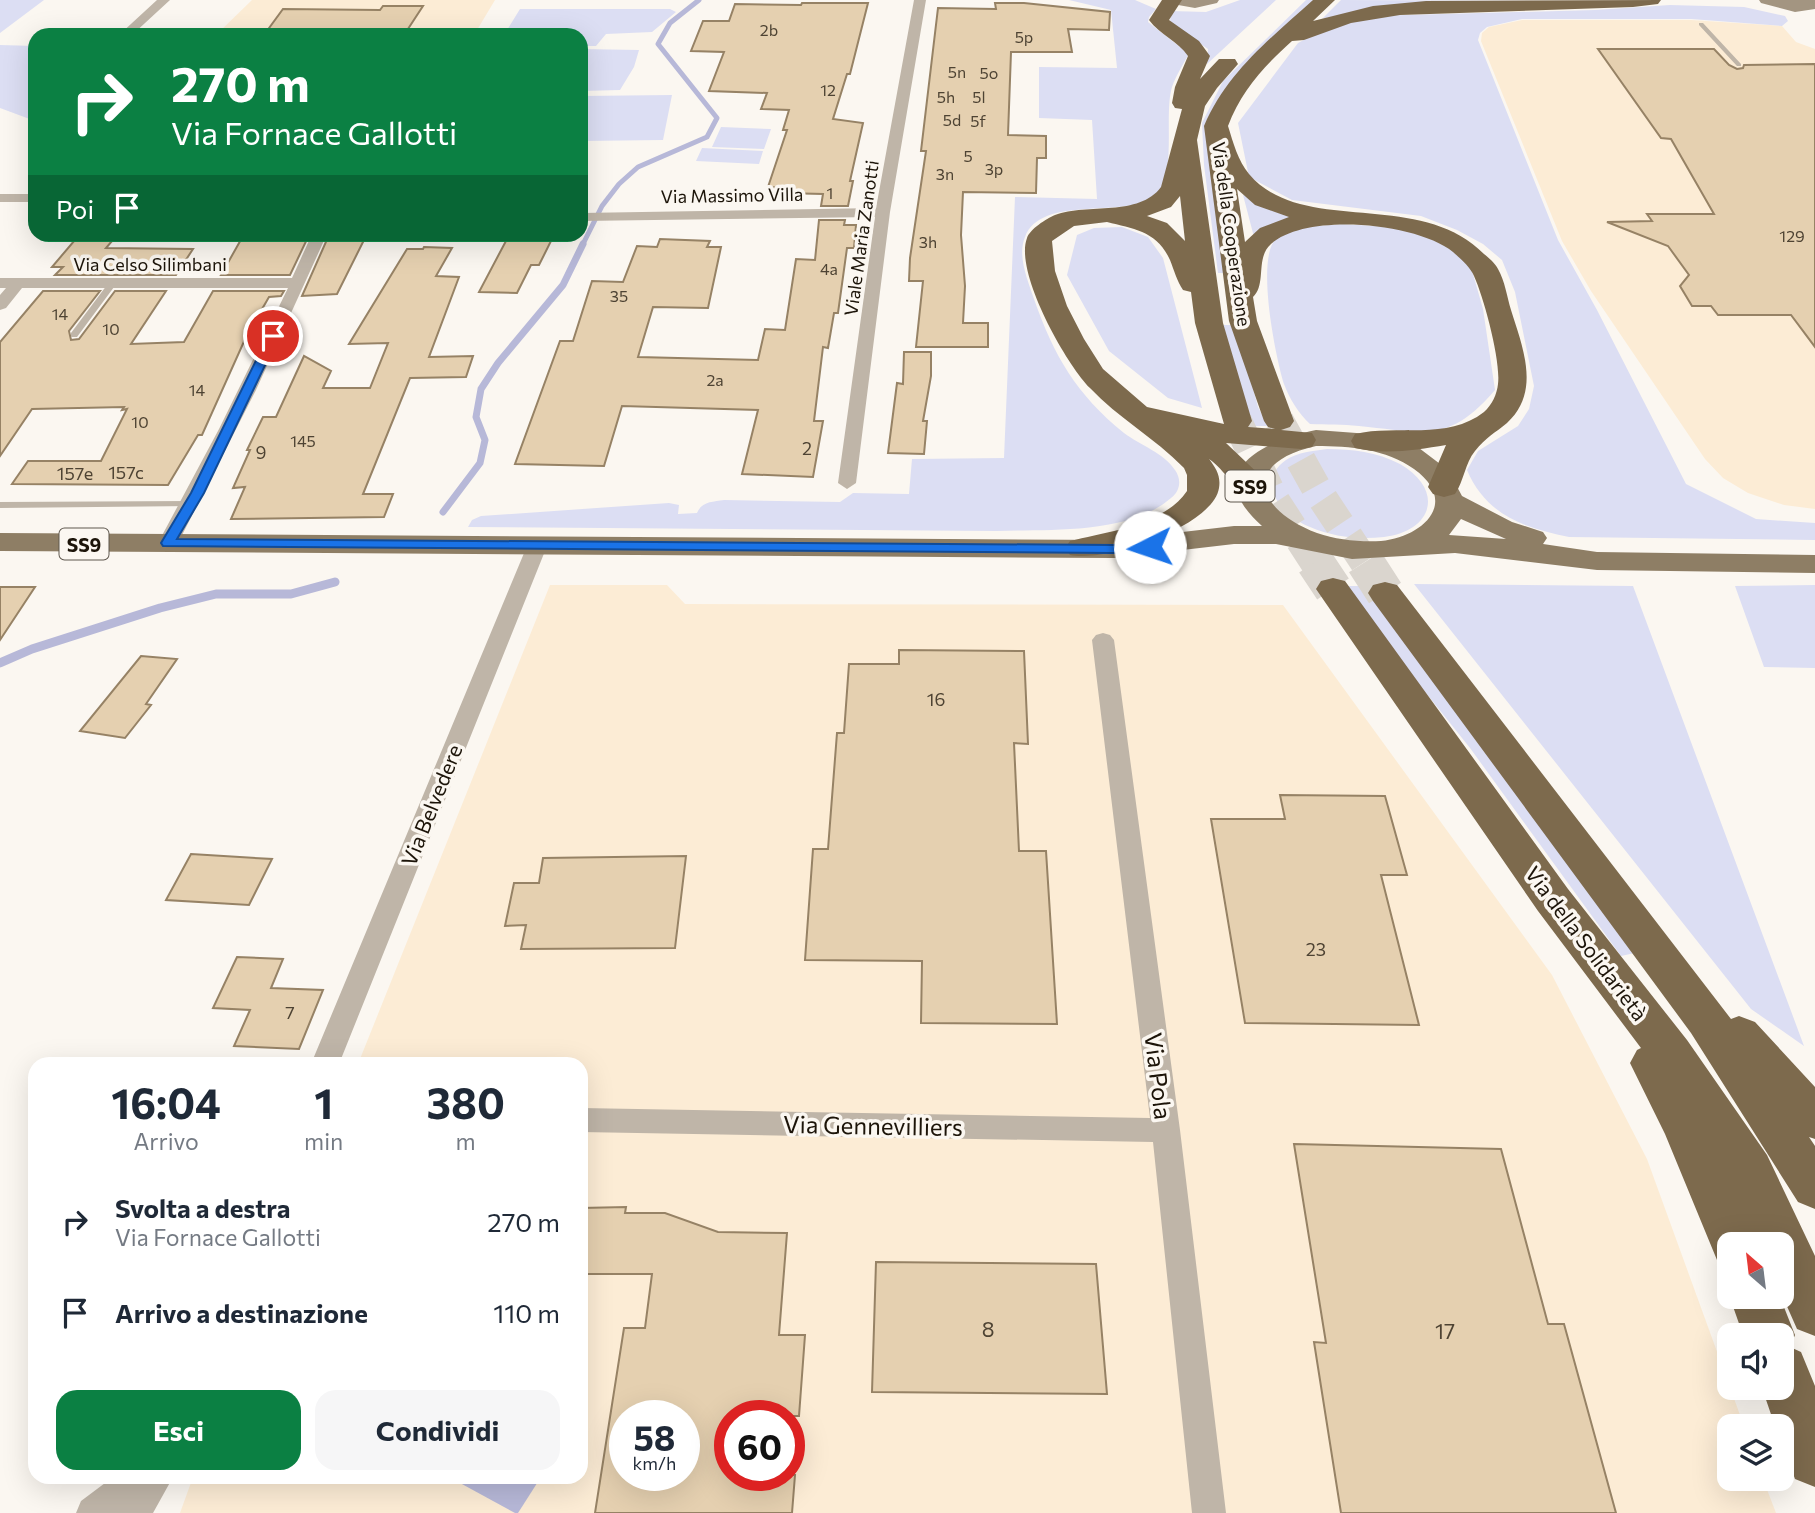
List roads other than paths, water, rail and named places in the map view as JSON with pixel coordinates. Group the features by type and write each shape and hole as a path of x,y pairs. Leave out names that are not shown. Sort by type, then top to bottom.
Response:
{"highway":[{"path":"1082,548 1110,542 1179,516 1196,504 1203,492 1203,475 1189,457 1088,368 1061,323 1045,280 1038,249 1039,239 1049,228 1065,220 1154,205 1170,192 1181,167 1186,138 1183,104 1186,87 1199,55 1196,47 1164,28 1159,20 1173,0"},
{"name":"Via della Cooperazione","path":"1237,422 1209,323 1186,138 1194,106 1208,84 1290,0"},
{"name":"Via della Cooperazione","path":"1290,430 1243,321 1216,126 1224,103 1236,84 1325,0"},
{"path":"1271,51 1325,23 1363,13 1651,0"},
{"path":"1216,126 1230,161 1242,181 1256,194 1296,210 1424,228 1453,240 1476,256 1486,271 1513,384 1506,405 1496,417 1480,427 1458,451 1447,494"},
{"path":"1107,215 1146,224 1169,236 1177,244 1209,323"},
{"path":"1243,321 1248,259 1255,245 1266,234 1287,225 1338,217"},
{"path":"1121,398 1150,415 1177,425 1228,436 1290,430"},
{"path":"1177,425 1224,455 1250,484"},
{"path":"1366,441 1419,441 1446,437 1480,427"},
{"name":"Via della Solidarietà","path":"1333,589 1553,900 1671,1053 1750,1170 1815,1312"},
{"path":"1385,593 1707,1020 1815,1187"},
{"path":"1553,900 1640,1037 1688,1131 1730,1232"},
{"path":"1619,903 1815,1119"},
{"path":"1793,1400 1815,1459"}],"main road":[{"name":"SS9","path":"1150,547 1202,526 1229,509 1250,484 1254,467 1290,430 1366,441 1396,450 1422,463 1447,494 1501,528 1524,537 1592,548 1815,549"},
{"name":"SS9","path":"1250,484 1254,500 1270,518 1293,534 1313,542"},
{"name":"SS9","path":"1393,548 1410,544 1436,531 1444,522 1447,494"},
{"name":"SS9","path":"0,542 1082,548 1150,547 1234,535 1276,535 1367,550 1455,544 1597,562 1815,564"}],"street":[{"path":"133,28 164,0"},
{"name":"Viale Maria Zanotti","path":"847,483 883,212 920,0"},
{"path":"1173,0 1195,3 1211,0"},
{"path":"1765,1 1795,6 1815,4"},
{"path":"0,198 28,198"},
{"name":"Via Massimo Villa","path":"588,217 883,212"},
{"path":"168,543 190,504 317,242"},
{"name":"Via Celso Silimbani","path":"0,283 299,283"},
{"path":"0,305 18,283"},
{"name":"Via Belvedere","path":"328,1057 537,546"},
{"name":"Via Pola","path":"1103,639 1166,1130 1209,1513"},
{"name":"Via Gennevilliers","path":"588,1120 1166,1130"},
{"path":"93,1513 131,1484"},
{"path":"134,1513 152,1484"}],"lane":[{"path":"1701,24 1739,65"},
{"path":"74,335 113,283"},
{"path":"0,505 190,504"}],"waterway":[{"path":"588,234 602,206 619,184 638,167 707,137 717,118 658,44 670,23 699,0"},
{"path":"443,512 480,463 485,440 476,417 481,389 498,363 563,285 583,244"},
{"path":"0,663 32,649 160,608 216,594 291,594 335,582"}],"tunnel":[{"path":"1237,421 1273,498 1316,564"},
{"path":"1279,421 1319,493 1366,564"},
{"path":"1315,562 1333,589"},
{"path":"1365,562 1385,593"}]}
